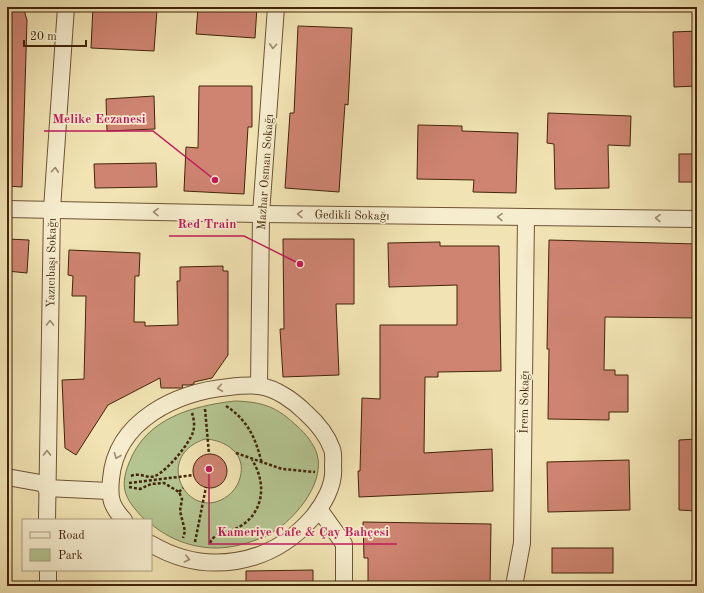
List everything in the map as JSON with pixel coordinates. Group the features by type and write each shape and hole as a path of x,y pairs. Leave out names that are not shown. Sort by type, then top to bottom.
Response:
{"street":[{"name":"Yazıcıbaşı Sokağı","path":"47,519 46,486 52,209 66,7"},
{"name":"Mazhar Osman Sokağı","path":"259,386 261,214 276,7"},
{"name":"Gedikli Sokağı","path":"7,209 261,214 697,219"},
{"name":"İrem Sokağı","path":"514,586 522,543 526,217"},
{"path":"123,519 114,507 109,491 114,463 129,432 154,411 181,398 203,391 220,388 259,386 285,397 300,407 313,420 332,450 334,471 328,493 320,510 290,539 274,550 236,562 197,562 170,554 152,545"},
{"path":"7,477 46,486 109,491"},
{"path":"320,510 344,544 344,586"},
{"path":"48,571 48,586"}],"path":[{"path":"127,483 127,480 138,474 150,477 156,476 184,449 193,433 194,426 189,397 181,398"},
{"path":"222,404 234,412 251,431 256,441 262,464"},
{"path":"204,405 209,454"},
{"path":"236,454 262,464 305,473 334,471"},
{"path":"197,562 210,541 215,536 238,528 247,522 255,513 262,491 260,475 252,460"},
{"path":"127,483 194,475"},
{"path":"127,483 128,486 133,489 140,490 151,484 164,483 179,492 182,499 180,511 185,531 181,541 170,554"},
{"path":"197,562 206,487"},
{"path":"179,492 183,488"}],"green space":[{"path":"235,401 262,404 276,410 290,420 301,429 314,446 317,454 318,466 316,478 311,490 304,502 286,522 276,530 260,539 241,545 222,548 207,548 181,542 165,534 152,525 152,519 144,519 133,507 126,494 124,481 129,463 137,448 147,435 172,417 203,406","holes":["205,439 227,445 238,455 241,469 239,482 231,493 221,500 208,503 196,500 187,493 180,482 178,470 181,458 190,447"]}],"building":[{"path":"7,7 23,7 27,20 22,187 7,186"},
{"path":"93,7 157,10 154,51 91,48"},
{"path":"198,7 257,7 255,38 196,34"},
{"path":"298,26 352,28 348,105 345,104 339,192 285,188 290,113 294,113"},
{"path":"697,31 697,86 674,87 673,32"},
{"path":"199,86 252,86 252,127 248,127 244,194 184,191 186,147 198,148"},
{"path":"154,96 155,129 107,131 106,99"},
{"path":"548,113 631,116 630,146 608,145 609,188 555,189 554,144 547,143"},
{"path":"418,125 462,126 462,131 518,133 516,193 473,192 474,180 417,179"},
{"path":"679,154 697,154 697,182 679,182"},
{"path":"156,163 157,187 95,188 94,164"},
{"path":"7,239 29,240 27,273 7,271"},
{"path":"283,239 354,239 354,304 336,304 339,375 283,377 280,329 284,329"},
{"path":"549,240 697,244 697,318 605,317 604,370 615,370 615,375 628,375 628,412 609,412 609,420 548,419 549,349 547,349"},
{"path":"440,242 440,246 499,246 501,371 438,372 438,377 425,377 424,453 492,449 493,491 359,497 358,471 360,471 362,398 380,399 380,325 457,325 457,285 389,287 388,243"},
{"path":"69,250 140,253 139,276 135,276 134,322 145,322 145,326 178,325 177,281 180,281 180,267 223,266 223,271 228,271 228,355 212,378 194,382 194,384 190,385 182,385 183,388 161,388 160,378 108,405 76,455 65,448 62,380 84,379 86,296 72,296 73,276 68,275"},
{"path":"697,439 697,511 679,510 679,440"},
{"path":"210,454 222,459 227,471 222,483 210,488 198,483 193,471 198,459"},
{"path":"629,460 630,510 548,512 547,462"},
{"path":"363,522 491,524 490,586 368,586 368,558 364,558"},
{"path":"552,548 613,548 613,573 552,573"},
{"path":"313,570 313,586 246,586 246,571"}],"place":[{"name":"Melike Eczanesi","path":"215,180"},
{"name":"Red Train","path":"300,264"},
{"name":"Kameriye Cafe & Çay Bahçesi","path":"209,469"}]}
